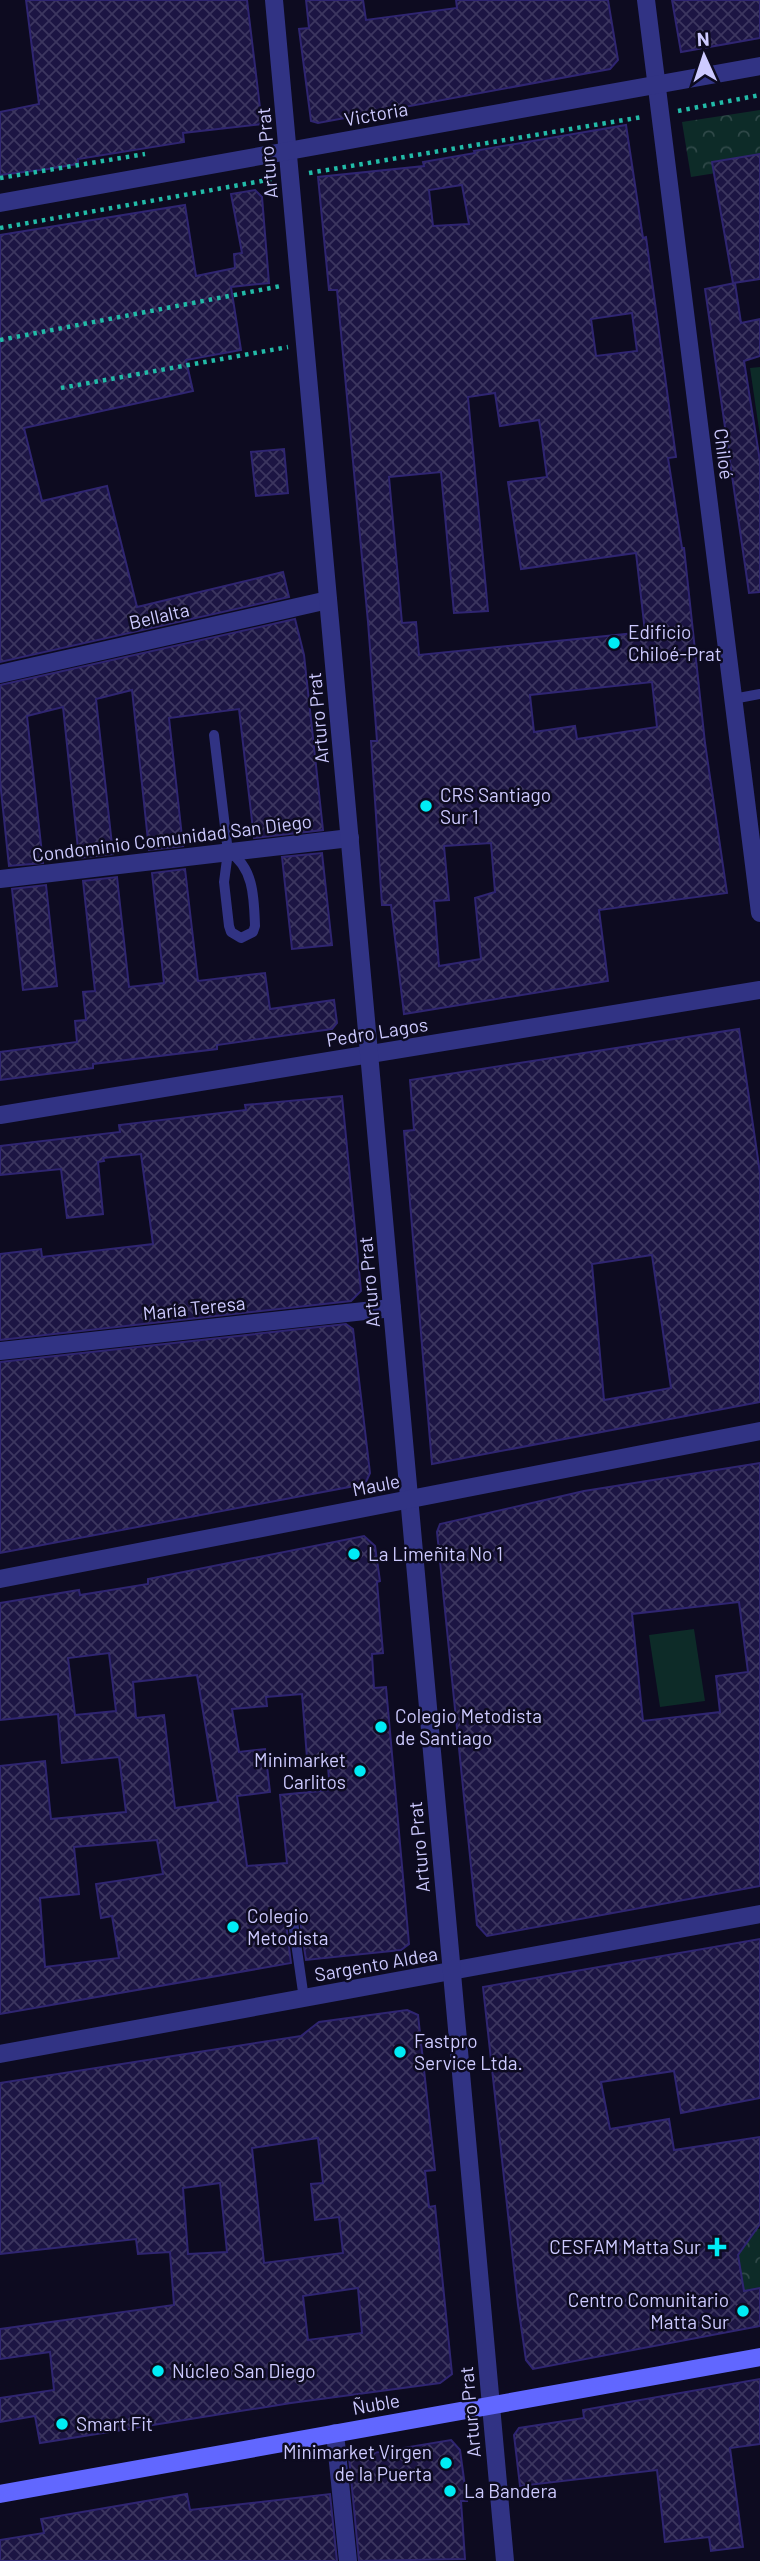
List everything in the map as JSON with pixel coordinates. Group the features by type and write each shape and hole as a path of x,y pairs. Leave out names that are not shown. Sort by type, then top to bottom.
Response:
{"main road":[{"name":"Ñuble","path":"0,2494 760,2357"}],"street":[{"name":"Arturo Prat","path":"274,0 505,2561"},
{"name":"Chiloé","path":"646,0 760,913"},
{"name":"Victoria","path":"0,203 760,66"},
{"name":"Bellalta","path":"0,674 328,600"},
{"name":"Condominio Comunidad San Diego","path":"0,879 350,838"},
{"name":"Pedro Lagos","path":"0,1115 760,990"},
{"name":"María Teresa","path":"0,1351 392,1308"},
{"name":"Maule","path":"0,1579 760,1432"},
{"name":"Sargento Aldea","path":"0,2054 760,1914"},
{"path":"335,2433 348,2561"}],"lane":[{"path":"733,699 760,694"},
{"path":"214,735 228,852 224,881 229,926 231,932 241,938 253,932 255,926 250,882 243,863 228,852"},
{"path":"293,1922 304,1999"}],"path":[{"path":"0,228 760,95"},
{"path":"0,340 300,283"},
{"path":"61,388 304,344"}],"green space":[{"path":"760,110 760,166 691,177 682,122"},
{"path":"760,367 760,436 750,368"},
{"path":"694,1629 705,1701 660,1707 649,1635"},
{"path":"757,2229 760,2229 760,2288 723,2295 741,2272 738,2255"}],"building":[{"path":"26,0 247,0 262,124 183,133 184,142 78,159 78,164 0,175 0,112 39,104"},
{"path":"306,0 363,0 366,20 457,8 456,0 608,0 618,60 610,69 318,123 311,121 299,29 309,28"},
{"path":"672,0 760,0 760,38 681,52"},
{"path":"626,125 643,238 646,237 676,457 668,458 684,548 705,743 727,893 599,910 608,981 404,1014 391,905 382,905 371,741 377,741 368,622 337,290 329,290 318,177 424,166 423,162 475,153 474,151","holes":["462,185 469,224 433,226 429,190","632,313 637,351 596,356 591,319","495,393 500,426 539,420 547,477 508,482 521,569 636,553 645,632 419,655 416,622 402,623 389,477 441,472 454,613 488,611 468,397","652,682 657,727 577,739 575,726 534,732 530,695","491,843 495,892 475,898 481,959 439,966 434,901 449,900 444,846"]},
{"path":"760,154 760,279 733,283 712,162"},
{"path":"255,190 262,197 269,283 231,287 241,350 186,360 193,391 24,428 42,501 107,486 137,607 283,572 289,597 0,662 0,235 185,205 196,276 235,268 234,254 242,253 231,194"},
{"path":"735,283 741,323 760,319 760,356 744,361 760,461 760,592 749,593 705,289"},
{"path":"284,449 288,493 256,496 251,452"},
{"path":"295,619 304,655 323,830 254,838 239,709 169,718 183,846 149,850 132,690 96,699 113,854 79,858 63,707 27,716 43,863 9,866 0,781 0,685"},
{"path":"322,853 332,945 292,949 282,857"},
{"path":"185,869 198,981 265,973 270,1009 334,1000 337,1023 332,1029 217,1045 217,1049 93,1064 93,1068 0,1080 0,1052 77,1042 75,1021 86,1020 83,992 95,991 83,881 117,877 129,987 164,983 152,873"},
{"path":"46,885 57,986 23,990 12,889"},
{"path":"739,1029 760,1173 760,1402 432,1464 404,1131 414,1130 410,1080","holes":["652,1255 671,1388 604,1400 592,1264"]},
{"path":"342,1096 361,1291 351,1301 0,1340 0,1254 41,1249 42,1257 153,1244 141,1154 103,1158 104,1161 98,1162 103,1214 67,1218 61,1169 0,1175 0,1146 120,1132 119,1125 246,1110 245,1105"},
{"path":"346,1324 353,1329 370,1473 365,1484 0,1553 0,1362"},
{"path":"760,1463 760,1886 487,1936 477,1925 437,1532 440,1524 584,1491","holes":["739,1602 748,1672 716,1676 720,1712 643,1721 632,1614"]},
{"path":"364,1536 375,1546 380,1581 377,1582 383,1653 372,1654 374,1688 386,1687 409,1944 401,1950 306,1960 300,1920 291,1915 286,1923 291,1963 0,2014 0,1766 45,1761 51,1819 126,1812 119,1757 62,1763 58,1714 0,1720 0,1603 79,1590 80,1595 148,1584 148,1579","holes":["109,1653 116,1711 75,1715 68,1658","197,1675 218,1802 175,1808 164,1715 136,1718 133,1682","302,1694 307,1758 327,1756 330,1790 280,1795 287,1863 247,1866 237,1796 270,1792 265,1749 239,1752 232,1709 267,1706 266,1697","157,1840 163,1874 96,1884 101,1918 112,1916 119,1958 45,1967 40,1898 79,1894 74,1847"]},
{"path":"760,1939 760,2098 681,2113 674,2071 601,2082 610,2129 669,2119 674,2150 760,2137 760,2224 738,2255 744,2291 760,2288 760,2326 533,2369 526,2360 518,2305 483,1987"},
{"path":"407,2010 418,2015 435,2170 425,2171 429,2207 435,2206 452,2374 440,2383 291,2403 40,2443 35,2416 0,2422 0,2398 54,2390 50,2352 0,2359 0,2329 174,2305 170,2252 138,2254 136,2239 0,2254 0,2083 301,2036 319,2022","holes":["318,2138 323,2183 311,2184 315,2220 339,2217 343,2253 264,2263 252,2148","220,2183 227,2252 188,2254 183,2188","358,2288 362,2333 308,2340 303,2296"]},
{"path":"760,2379 760,2444 730,2448 743,2547 711,2551 709,2537 665,2542 657,2470 520,2486 514,2435 519,2428 584,2418 583,2410"},
{"path":"451,2440 460,2450 467,2501 461,2501 465,2559 359,2561 349,2457"},
{"path":"187,2494 190,2510 330,2494 337,2561 0,2561 0,2540 44,2533 41,2519"}],"place":[{"name":"Edificio Chiloé-Prat","path":"614,643"},
{"name":"CRS Santiago Sur 1","path":"426,806"},
{"name":"La Limeñita No 1","path":"354,1554"},
{"name":"Colegio Metodista de Santiago","path":"381,1727"},
{"name":"Minimarket Carlitos","path":"360,1771"},
{"name":"Colegio Metodista","path":"233,1927"},
{"name":"Fastpro Service Ltda.","path":"400,2052"},
{"name":"CESFAM Matta Sur","path":"717,2247"},
{"name":"Centro Comunitario Matta Sur","path":"743,2311"},
{"name":"Núcleo San Diego","path":"158,2371"},
{"name":"Smart Fit","path":"62,2424"},
{"name":"Minimarket Virgen de la Puerta","path":"446,2463"},
{"name":"La Bandera","path":"450,2491"}]}
